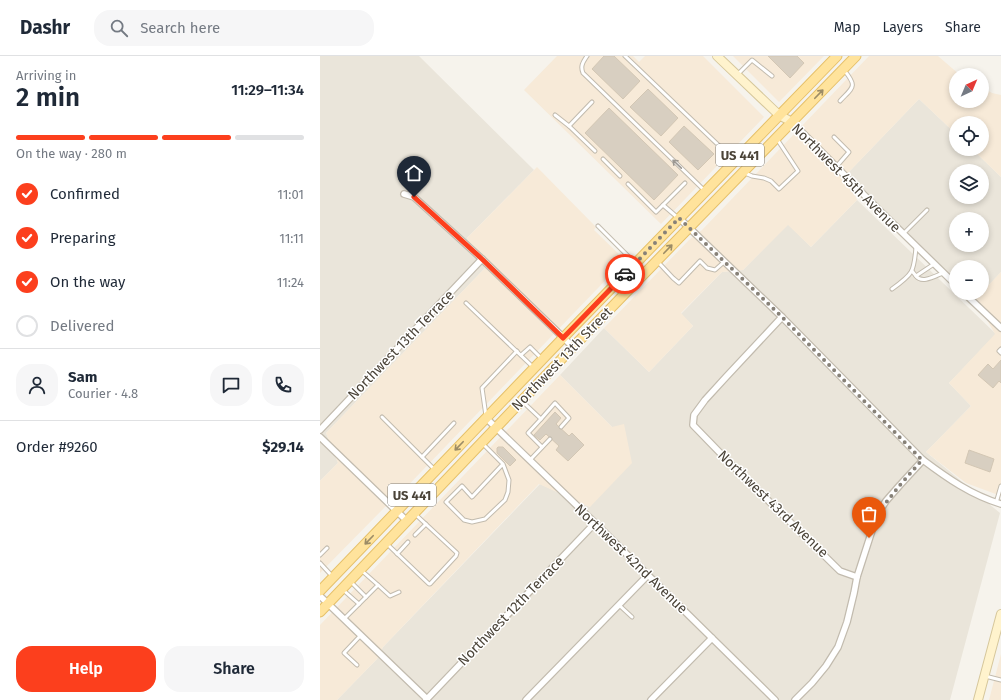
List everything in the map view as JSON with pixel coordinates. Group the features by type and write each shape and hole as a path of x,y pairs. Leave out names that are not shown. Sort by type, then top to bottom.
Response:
{"main road":[{"name":"Northwest 13th Street","path":"320,591 837,56"},
{"name":"Northwest 13th Street","path":"320,612 573,347 856,56"}],"street":[{"name":"Northwest 45th Avenue","path":"717,56 779,115 792,122 949,279"},
{"path":"404,194 414,197 482,259 573,347"},
{"path":"679,218 782,317 922,460 949,479 975,494 999,503"},
{"name":"Northwest 13th Terrace","path":"320,430 482,259"},
{"path":"971,300 1001,328"},
{"name":"Northwest 43rd Avenue","path":"782,317 705,400 694,415 694,424 726,459 840,571 857,577"},
{"name":"Northwest 42nd Avenue","path":"486,418 775,700"},
{"path":"320,438 407,521"},
{"path":"795,700 826,666 838,647 847,622 857,577 877,514 922,460"},
{"name":"Northwest 12th Terrace","path":"426,699 595,523"},
{"path":"526,700 648,575"},
{"path":"320,596 426,699"},
{"path":"978,700 1001,614"},
{"path":"651,700 712,638"}],"lane":[{"path":"587,56 582,63 581,69 583,73 705,192"},
{"path":"625,56 735,161"},
{"path":"737,75 752,60 772,76"},
{"path":"840,101 852,88 853,84 843,70"},
{"path":"568,126 592,102"},
{"path":"555,115 595,151"},
{"path":"834,137 849,152 836,167"},
{"path":"743,172 771,181 779,189 798,171 776,138"},
{"path":"603,159 620,176"},
{"path":"628,184 656,212 685,183"},
{"path":"663,205 679,218"},
{"path":"903,234 927,210"},
{"path":"598,226 636,263"},
{"path":"892,289 903,282 912,272 915,262 916,247"},
{"path":"657,261 679,283 700,261 707,268 715,270 724,262"},
{"path":"916,276 934,264"},
{"path":"912,272 918,279 922,280 943,273"},
{"path":"466,303 534,368"},
{"path":"521,355 530,347 543,359"},
{"path":"1001,349 999,351 1001,353"},
{"path":"486,418 482,388 517,351"},
{"path":"522,401 541,419"},
{"path":"542,447 528,433 555,404 570,418 561,427"},
{"path":"382,417 436,471"},
{"path":"422,457 454,423"},
{"path":"530,460 550,439"},
{"path":"482,443 503,464 509,480 508,492 505,500 485,519 472,522 464,520 446,502 462,486 472,497 503,464"},
{"path":"999,503 1001,486"},
{"path":"386,543 430,584 457,554 414,513"},
{"path":"415,535 426,524"},
{"path":"397,554 408,542"},
{"path":"320,555 327,548"},
{"path":"320,563 334,577"},
{"path":"360,569 390,596 399,592"},
{"path":"350,581 366,596"},
{"path":"344,619 378,586"},
{"path":"342,588 359,604"},
{"path":"619,605 632,617"},
{"path":"356,665 344,653 361,635"},
{"path":"984,676 1001,680"}],"shaded area":[{"path":"320,56 419,56 534,170 467,238 485,268 326,433 338,463 320,481"},
{"path":"557,56 633,56 639,62 645,56 703,56 764,117 661,224 524,90"},
{"path":"733,56 824,56 779,102"},
{"path":"869,56 938,56 952,68 949,68 949,108 989,108 989,91 1001,95 1001,177 979,156 989,156 989,116 949,116 949,127 919,99 846,175 857,200 811,247 788,225 743,270 722,272 681,313 693,326 649,372 604,328 689,240 702,230"},
{"path":"919,99 949,127 949,156 979,156 988,164 949,164 949,204 989,204 989,165 1001,177 1001,272 989,285 989,260 949,260 949,274 846,175"},
{"path":"537,167 596,227 594,230 625,260 395,499 385,507 320,573 320,481 338,463 326,433 485,268 467,238"},
{"path":"857,200 949,289 949,300 961,300 996,334 949,383 971,406 926,452 1000,513 950,700 337,700 377,659 383,647 540,484 590,507 612,427 560,375 604,328 649,372 693,326 681,314 722,272 743,270 788,224 811,247"},
{"path":"1001,272 1001,496 966,483 926,452 971,406 949,383 995,334 976,300 989,300 989,285"},
{"path":"560,375 612,427 624,424 632,463 590,507 539,484 383,647 377,659 337,700 320,700 320,625"},
{"path":"1001,654 1001,700 989,700"}],"building":[{"path":"604,56 614,56 640,81 623,99 592,69"},
{"path":"768,56 797,56 804,63 790,78"},
{"path":"648,89 678,118 661,136 630,107"},
{"path":"609,108 678,175 654,200 585,133"},
{"path":"684,126 714,154 698,170 669,142"},
{"path":"1001,360 1001,383 999,381 993,388 978,375 988,364 993,369"},
{"path":"555,412 561,418 556,424 569,436 572,433 584,445 568,461 556,450 559,446 546,434 540,440 534,435"},
{"path":"498,447 503,447 516,460 510,466 497,453"},
{"path":"969,450 994,459 990,472 965,463"}],"way so far":[{"path":"625,274 679,218 782,317 922,460 886,501 877,514 869,538"}],"route":[{"path":"414,197 482,259 563,338 625,274"}]}
